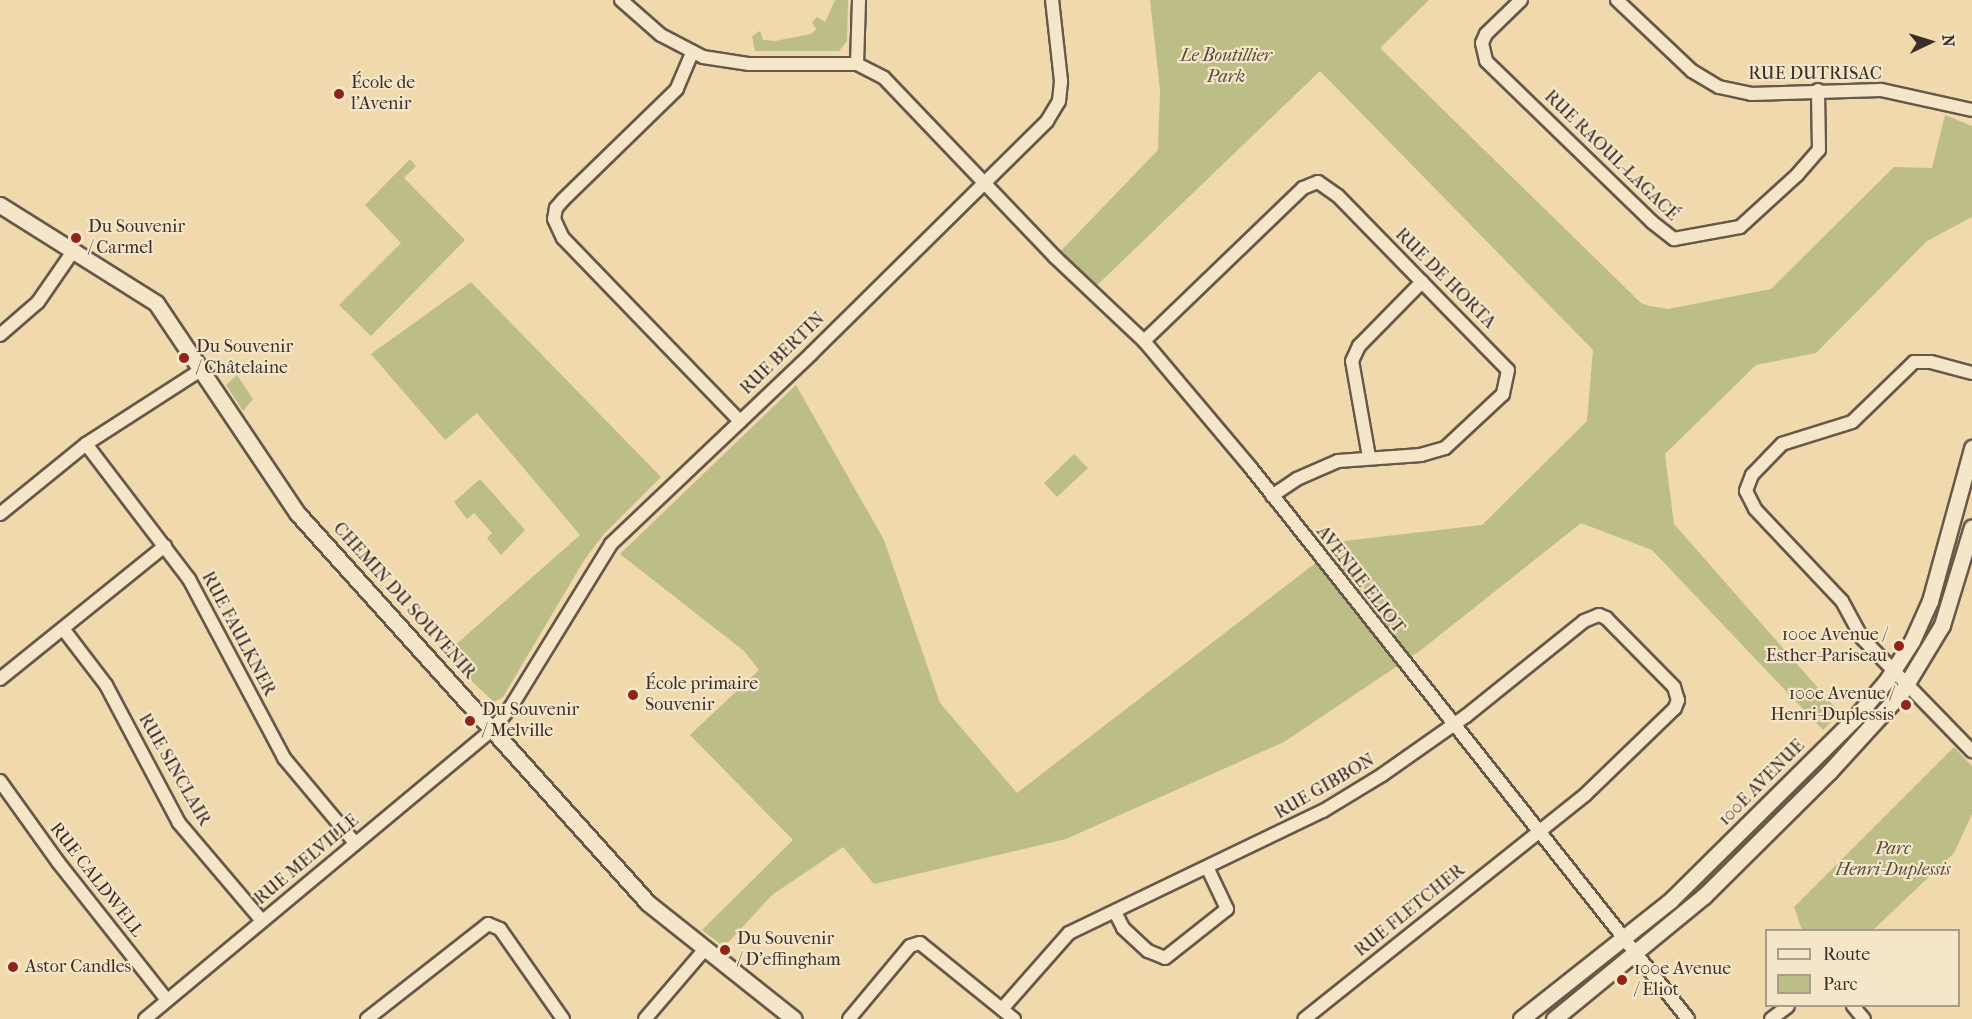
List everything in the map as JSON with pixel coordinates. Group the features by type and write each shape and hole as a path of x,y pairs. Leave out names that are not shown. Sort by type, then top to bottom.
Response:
{"street":[{"path":"621,0 650,27 692,53 741,63 857,64 859,0"},
{"name":"RUE BERTIN","path":"492,730 512,705 605,551 1047,121 1059,100 1061,81 1052,0"},
{"name":"RUE RAOUL-LAGACÉ","path":"1521,0 1486,34 1482,44 1486,61 1652,222 1674,239 1740,227 1797,175 1819,150 1818,90"},
{"name":"RUE DUTRISAC","path":"1617,0 1692,71 1714,85 1751,94 1818,90 1881,90 1972,110"},
{"path":"692,53 677,89 563,200 556,208 554,219 563,238 740,421"},
{"name":"AVENUE ELIOT","path":"857,64 884,78 1055,257 1144,341 1272,496 1688,1019"},
{"name":"RUE DE HORTA","path":"1144,341 1313,182 1331,189 1503,362 1509,377 1507,387 1475,423 1444,448 1421,455 1369,457 1318,468 1272,496"},
{"name":"CHEMIN DU SOUVENIR","path":"0,205 156,303 284,498 648,903 794,1019"},
{"path":"0,335 38,302 74,250"},
{"path":"1369,457 1352,362 1359,346 1422,282"},
{"path":"1972,373 1931,362 1914,362 1855,420 1786,441 1747,484 1750,503 1842,601 1856,630 1972,751"},
{"path":"0,514 86,444 201,370"},
{"name":"RUE FAULKNER","path":"86,444 165,546 194,588 284,758 355,843"},
{"name":"100E AVENUE","path":"1521,1019 1671,900 1839,735 1894,669 1930,602 1972,448"},
{"path":"1554,1019 1680,918 1767,834 1908,685 1946,615 1972,527"},
{"path":"0,678 64,630 165,546"},
{"name":"RUE GIBBON","path":"1002,1009 1069,933 1208,869 1358,790 1453,724 1591,616 1606,618 1674,687 1678,700 1670,715 1593,788 1539,832"},
{"name":"RUE SINCLAIR","path":"64,630 106,685 179,823 262,921"},
{"name":"RUE MELVILLE","path":"145,1019 492,730"},
{"name":"RUE CALDWELL","path":"0,781 58,862 167,1000"},
{"name":"RUE FLETCHER","path":"1304,1019 1539,832"},
{"path":"1115,912 1123,928 1148,951 1165,958 1227,909 1208,869"},
{"path":"367,1019 488,924 500,929 563,1019"},
{"path":"849,1019 910,946 917,943 1014,1019"},
{"path":"645,1019 705,949"},
{"path":"1771,1019 1786,1007"},
{"path":"1855,1007 1864,1019"}],"green space":[{"path":"835,0 848,0 847,41 839,51 755,51 752,36 760,31 763,40 775,41 811,34 816,29 812,22 817,17 825,22"},
{"name":"Le Boutillier Park","path":"1150,0 1429,0 1380,48 1641,303 1668,309 1771,289 1894,167 1932,168 1945,115 1972,126 1972,217 1927,241 1816,353 1756,365 1665,454 1674,524 1840,713 1823,730 1652,550 1581,523 1421,650 1284,742 1066,839 874,884 843,847 772,895 724,947 702,930 793,840 690,735 759,670 744,651 620,554 796,385 884,540 940,703 1017,793 1344,541 1482,525 1587,421 1593,350 1320,71 1090,292 1055,257 1158,150 1160,90"},
{"path":"410,159 416,166 404,178 465,240 371,336 339,305 401,243 365,205"},
{"path":"471,282 661,477 603,535 583,562 503,697 494,702 444,655 580,535 477,413 445,440 371,354"},
{"path":"237,375 253,399 243,411 226,385"},
{"path":"1074,454 1088,468 1057,497 1044,483"},
{"path":"480,479 525,530 501,555 487,538 492,533 474,513 467,519 454,502"},
{"name":"Parc Henri-Duplessis","path":"1954,747 1972,766 1972,814 1954,853 1874,929 1802,929 1794,907"}],"place":[{"name":"École de l'Avenir","path":"339,94"},
{"name":"Du Souvenir / Carmel","path":"76,238"},
{"name":"Du Souvenir / Châtelaine","path":"184,358"},
{"name":"100e Avenue / Esther-Pariseau","path":"1899,646"},
{"name":"École primaire Souvenir","path":"633,695"},
{"name":"100e Avenue / Henri-Duplessis","path":"1906,705"},
{"name":"Du Souvenir / Melville","path":"470,721"},
{"name":"Du Souvenir / D'effingham","path":"725,950"},
{"name":"Astor Candles","path":"13,967"},
{"name":"100e Avenue / Eliot","path":"1622,980"}]}
